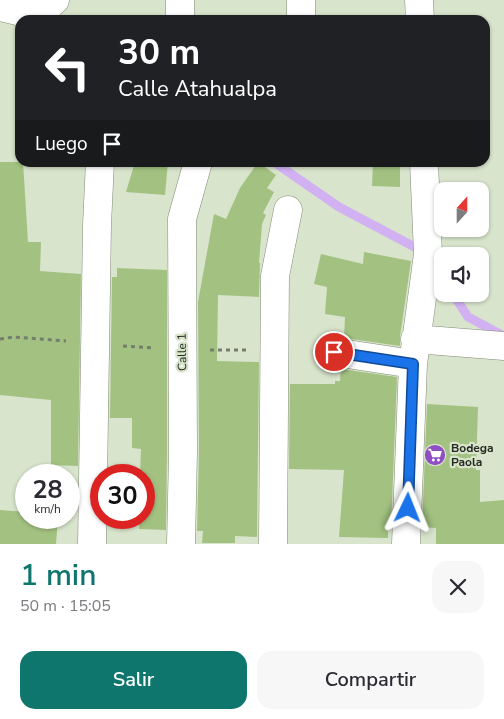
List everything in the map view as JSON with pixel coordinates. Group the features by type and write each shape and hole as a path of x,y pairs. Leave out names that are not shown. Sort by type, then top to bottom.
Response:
{"street":[{"path":"0,7 22,12 46,8 55,0"},
{"path":"180,0 180,15"},
{"path":"301,0 301,15"},
{"path":"419,0 420,15"},
{"path":"92,544 97,226 100,167"},
{"name":"Calle 1","path":"181,544 183,453 182,219 197,167"},
{"path":"406,544 414,351 428,254 424,167"},
{"path":"273,544 275,276 288,210"},
{"path":"334,352 414,351 504,346"}],"path":[{"path":"0,339 14,337 183,350 273,350"}],"building":[{"path":"0,162 15,162 15,167 23,167 28,242 41,242 40,271 81,274 78,464 51,464 51,400 0,395"},
{"path":"134,167 168,167 165,195 126,192"},
{"path":"255,167 265,167 276,175 267,188 274,192 263,213 266,215 262,224 259,297 218,295 217,361 259,362 257,537 235,536 235,543 202,543 203,531 197,531 199,453 198,302 214,214 226,219 240,188"},
{"path":"373,167 400,167 400,187 372,186"},
{"path":"364,252 411,261 400,346 344,338 345,317 325,314 327,287 314,284 321,254 363,264"},
{"path":"117,268 167,270 166,530 139,529 155,529 155,464 140,464 141,449 132,448 132,418 110,418 112,277 117,277"},
{"path":"341,369 397,377 391,527 388,527 388,538 339,537 344,470 289,469 290,384 335,384 335,381 340,381"},
{"path":"427,404 478,407 476,470 480,470 480,502 504,500 504,544 436,544 436,528 422,527"},
{"path":"0,510 15,511 15,529 57,529 56,544 0,544"}],"waterway":[{"path":"281,167 339,207 424,252"},
{"path":"458,302 468,317 504,336"}],"place":[{"name":"Bodega Paola","path":"435,455"}],"route":[{"path":"334,352 413,364 408,508"}]}
